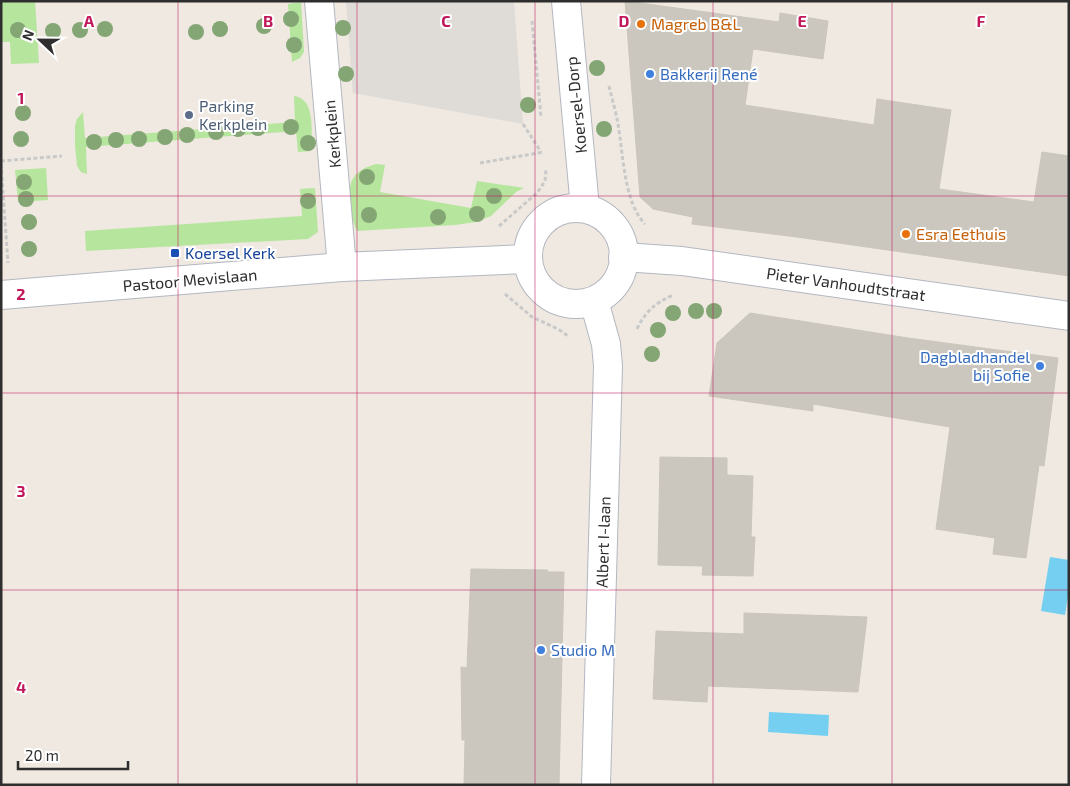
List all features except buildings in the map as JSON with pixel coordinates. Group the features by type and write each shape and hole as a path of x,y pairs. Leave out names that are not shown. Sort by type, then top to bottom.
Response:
{"street":[{"name":"Kerkplein","path":"319,1 342,267"},
{"name":"Koersel-Dorp","path":"566,1 585,208"},
{"path":"566,208 585,208 602,216 622,238 623,257 619,278 608,292 594,301 576,304 562,302 547,294 534,282 528,259 530,241 538,225 551,213 566,208"},
{"name":"Pieter Vanhoudtstraat","path":"623,257 682,261 1069,316"},
{"name":"Pastoor Mevislaan","path":"6,295 342,267 528,259"},
{"name":"Albert I-laan","path":"594,301 606,344 608,366 596,785"}],"path":[{"path":"532,20 541,124"},
{"path":"608,80 618,123 629,192 636,212 648,226"},
{"path":"523,124 543,152 545,158"},
{"path":"543,142 543,152"},
{"path":"480,163 543,152"},
{"path":"6,295 1,163 62,156"},
{"path":"495,228 503,224 541,188 545,181 545,164"},
{"path":"498,291 506,294 532,317 558,329 573,341"},
{"path":"635,332 649,310 657,303 676,294"}],"green space":[{"path":"1,1 35,1 39,63 11,64 10,42 2,42"},
{"path":"301,2 304,52 300,58 292,62 288,4"},
{"path":"294,96 306,104 309,111 312,127 311,151 298,152 296,131 86,147 87,174 81,172 77,166 75,126 77,119 83,112 85,138 295,122"},
{"path":"376,164 385,165 380,192 471,208 477,181 524,188 516,192 491,216 476,222 357,231 350,205 350,187 354,176 363,169"},
{"path":"46,168 48,200 18,202 15,170"},
{"path":"315,188 318,232 308,239 86,251 85,231 302,216 300,189"}],"shaded area":[{"path":"346,1 514,1 523,124 353,93"}],"water":[{"path":"1050,557 1069,560 1069,590 1065,615 1041,611"},
{"path":"769,712 829,715 828,736 768,732"}],"place":[{"name":"Magreb B&L","path":"641,24"},
{"name":"Bakkerij René","path":"650,74"},
{"name":"Parking Kerkplein","path":"189,115"},
{"name":"Esra Eethuis","path":"906,234"},
{"name":"Koersel Kerk","path":"175,253"},
{"name":"Dagbladhandel bij Sofie","path":"1040,366"},
{"name":"Studio M","path":"541,650"}]}
